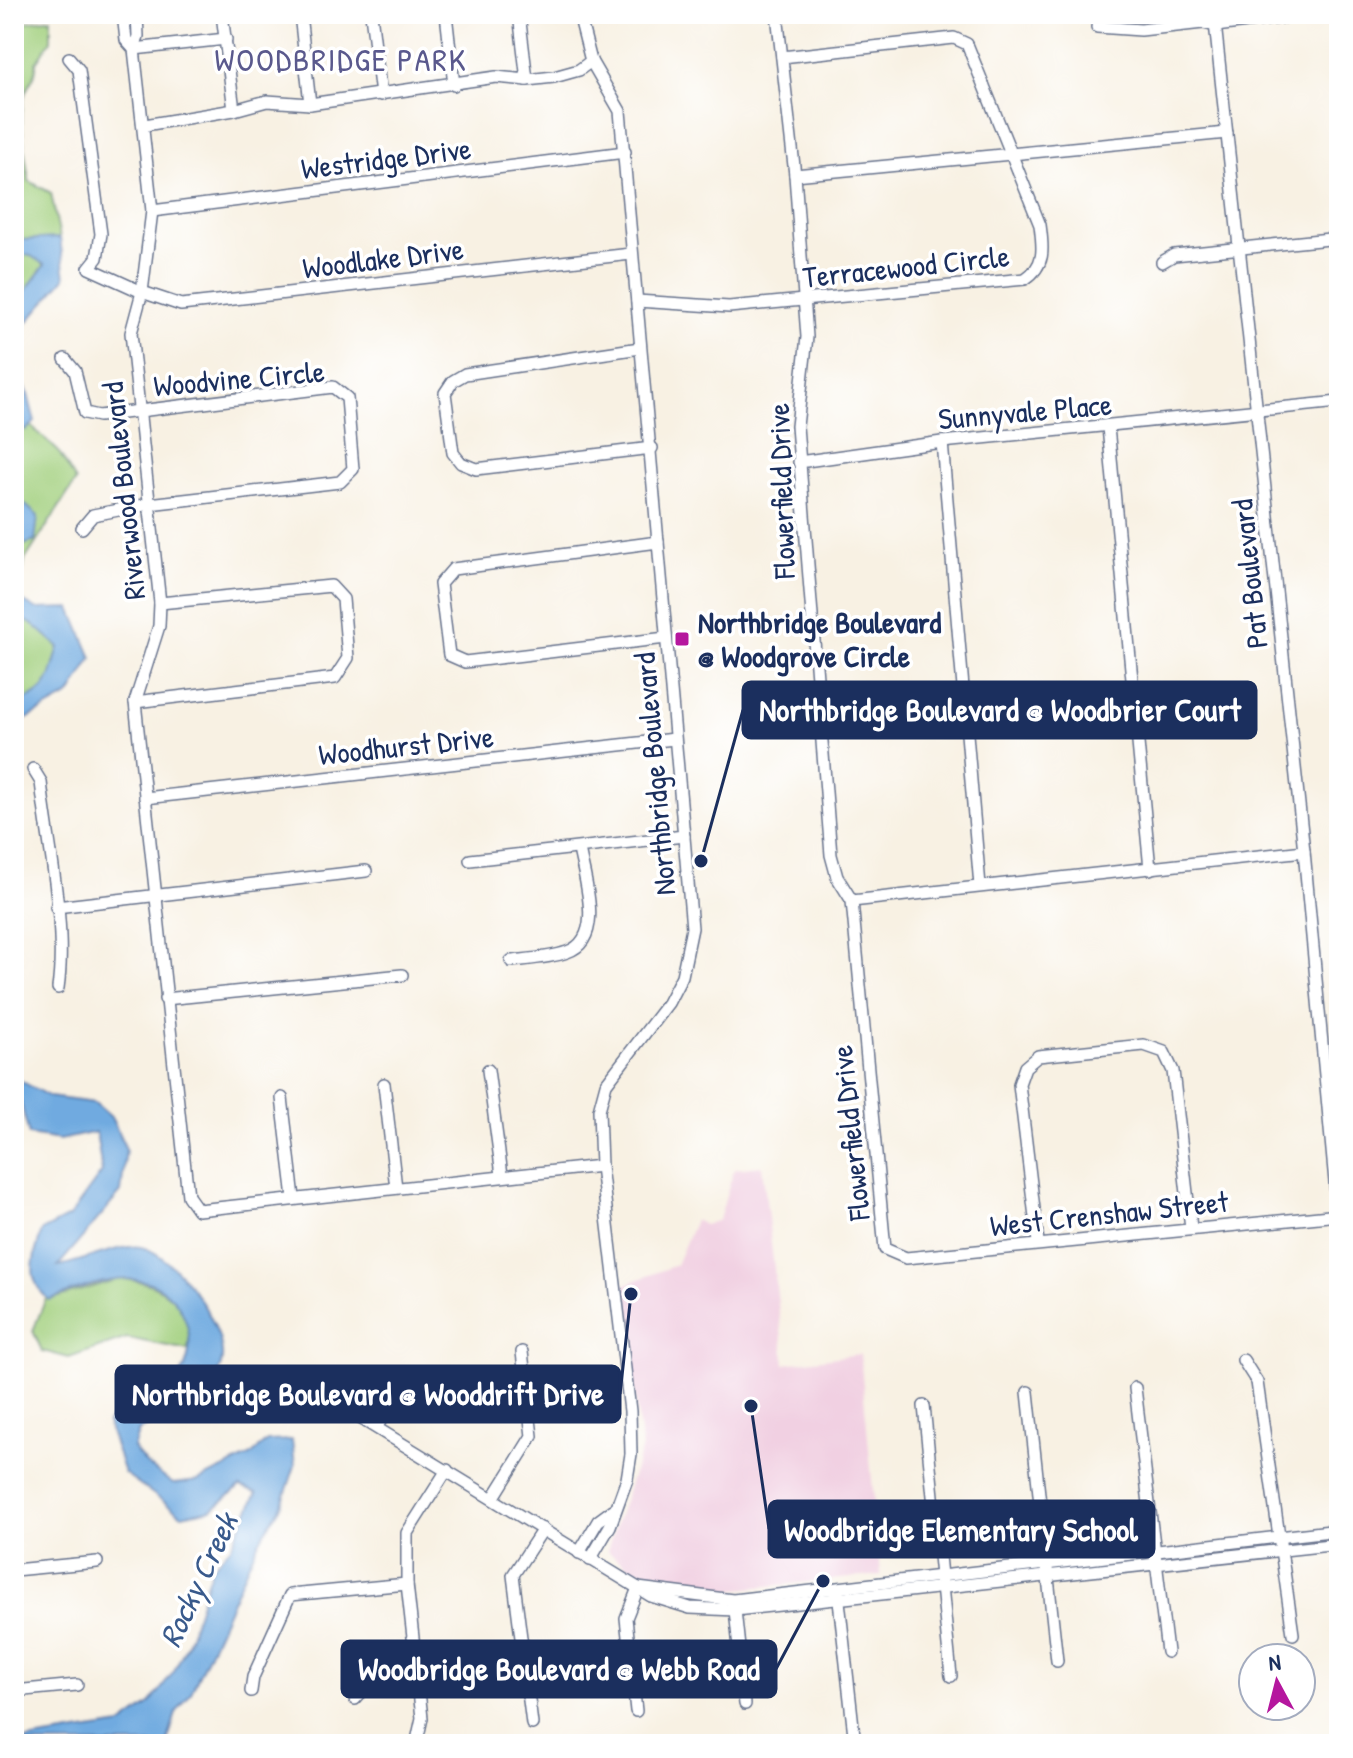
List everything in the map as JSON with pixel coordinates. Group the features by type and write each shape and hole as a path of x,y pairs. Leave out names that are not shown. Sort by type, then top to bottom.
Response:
{"street":[{"name":"Riverwood Boulevard","path":"123,14 126,40 134,49"},
{"name":"Riverwood Boulevard","path":"137,14 138,36 134,49 145,125 152,211 142,292 131,333 160,603 159,626 135,702 188,1196 198,1210 294,1198"},
{"path":"222,14 234,110"},
{"path":"300,14 310,104"},
{"path":"371,14 381,95"},
{"path":"446,14 454,85"},
{"path":"519,14 527,80"},
{"name":"Northbridge Boulevard","path":"579,14 591,61 620,111 692,928 689,953 668,1003 606,1084 599,1110 601,1166 631,1435 627,1479 613,1510 610,1526 584,1557"},
{"name":"Flowerfield Drive","path":"777,14 795,175 807,337 797,426 831,855 837,877 852,901 885,1249"},
{"path":"1097,27 1114,31 1311,14"},
{"name":"Pat Boulevard","path":"1215,20 1304,851 1339,1218"},
{"name":"Terracewood Circle","path":"637,301 729,307 1025,279 1037,271 1044,252 1040,225 967,44 954,38 782,57"},
{"path":"134,49 226,39"},
{"name":"Woodlake Drive","path":"69,58 79,70 101,234 97,258 89,268 142,292 181,305 631,254"},
{"path":"145,125 234,110 267,101 310,104 496,77 527,80 579,70 591,61"},
{"path":"795,175 1227,133"},
{"name":"Westridge Drive","path":"152,211 625,152"},
{"path":"1162,262 1174,255 1339,238"},
{"path":"640,348 465,374 453,381 445,393 453,453 476,469 652,448"},
{"name":"Woodvine Circle","path":"65,359 75,371 85,413 99,416 333,387 347,398 353,469 340,482 149,504 93,515 82,528"},
{"name":"Sunnyvale Place","path":"799,462 942,442 1339,402"},
{"path":"1108,427 1150,869"},
{"path":"942,442 980,886"},
{"path":"658,542 453,569 440,584 449,655 465,662 666,638"},
{"path":"135,702 335,678 348,658 343,599 331,586 160,603"},
{"name":"Woodhurst Drive","path":"145,798 674,739"},
{"path":"33,769 41,782 56,907 60,971 58,988"},
{"path":"470,860 684,836"},
{"path":"511,961 567,953 580,946 587,933 590,912 579,849"},
{"path":"852,901 1304,851"},
{"path":"56,907 366,871"},
{"path":"165,999 402,975"},
{"path":"1038,1242 1019,1084 1025,1067 1038,1056 1144,1045 1164,1052 1173,1071 1191,1228"},
{"path":"488,1070 502,1175"},
{"path":"384,1084 396,1188"},
{"path":"282,1098 294,1198 601,1166"},
{"name":"West Crenshaw Street","path":"885,1249 906,1258 1038,1242 1339,1218"},
{"path":"494,1497 532,1436 522,1352"},
{"path":"1243,1360 1257,1382 1293,1634"},
{"path":"377,1426 410,1374"},
{"path":"306,1385 494,1497 584,1557 666,1603 690,1608 735,1610 838,1593"},
{"path":"1135,1388 1167,1652"},
{"path":"1028,1392 1049,1562 1057,1661"},
{"path":"924,1406 951,1676"},
{"path":"418,1736 422,1718 407,1584 407,1533 447,1470"},
{"path":"532,1724 513,1575 543,1529"},
{"path":"638,1588 733,1600 838,1593 942,1581 1049,1562 1339,1530"},
{"path":"942,1581 1050,1577 1339,1544"},
{"path":"14,1570 97,1562"},
{"path":"251,1691 253,1677 290,1595 407,1584"},
{"path":"636,1711 626,1618 638,1588"},
{"path":"838,1593 855,1744"},
{"path":"735,1610 745,1704"},
{"path":"355,1699 363,1690 419,1683"},
{"path":"14,1691 77,1685"}],"shaded area":[{"path":"762,1166 785,1364 860,1354 881,1575 708,1592 645,1578 607,1551 642,1448 621,1286 676,1265 695,1220 704,1225 719,1220 734,1169"}],"green space":[{"path":"51,18 51,40 36,62 24,97 22,129 29,181 51,193 60,238 21,240 14,235 14,24"},
{"path":"14,253 31,256 45,264 14,306"},
{"path":"31,426 58,451 76,481 25,560 17,598 14,596 14,548 35,541 18,497 14,495 14,430"},
{"path":"14,615 34,625 59,647 47,684 35,695 14,703"},
{"path":"119,1279 148,1284 172,1298 186,1320 188,1350 127,1338 69,1358 42,1351 33,1331 46,1298 49,1300"}],"water":[{"path":"14,235 21,240 60,238 65,278 14,338 14,306 45,265 31,256 14,253"},
{"path":"14,375 27,391 35,422 26,430 14,430"},
{"path":"14,495 38,516 35,541 14,548"},
{"path":"14,596 36,609 71,608 92,658 70,695 14,726 14,703 35,695 47,684 59,647 34,625 14,615"},
{"path":"14,1077 50,1097 95,1103 111,1117 126,1149 121,1192 58,1266 124,1248 141,1247 155,1253 185,1279 210,1317 218,1336 222,1353 214,1380 186,1406 139,1430 133,1448 146,1464 173,1484 198,1481 250,1456 267,1441 292,1440 295,1466 282,1504 256,1547 191,1693 176,1713 167,1744 27,1744 26,1740 121,1725 151,1703 174,1671 187,1644 212,1567 231,1546 257,1493 240,1487 212,1509 182,1515 124,1473 107,1423 121,1403 158,1394 177,1380 189,1350 185,1319 167,1293 154,1284 138,1280 104,1282 49,1300 41,1292 33,1268 42,1231 69,1217 102,1172 96,1132 60,1140 29,1135 20,1100 14,1098"}],"waterway":[{"name":"Rocky Creek","path":"14,254 25,255"}],"place":[{"name":"Northbridge Boulevard @ Woodgrove Circle","path":"682,639"},
{"name":"Northbridge Boulevard @ Woodbrier Court","path":"701,861"},
{"name":"Northbridge Boulevard @ Wooddrift Drive","path":"631,1294"},
{"name":"Woodbridge Elementary School","path":"751,1406"},
{"name":"Woodbridge Boulevard @ Webb Road","path":"823,1581"}],"district":[{"name":"WOODBRIDGE PARK","path":"341,59"}]}
